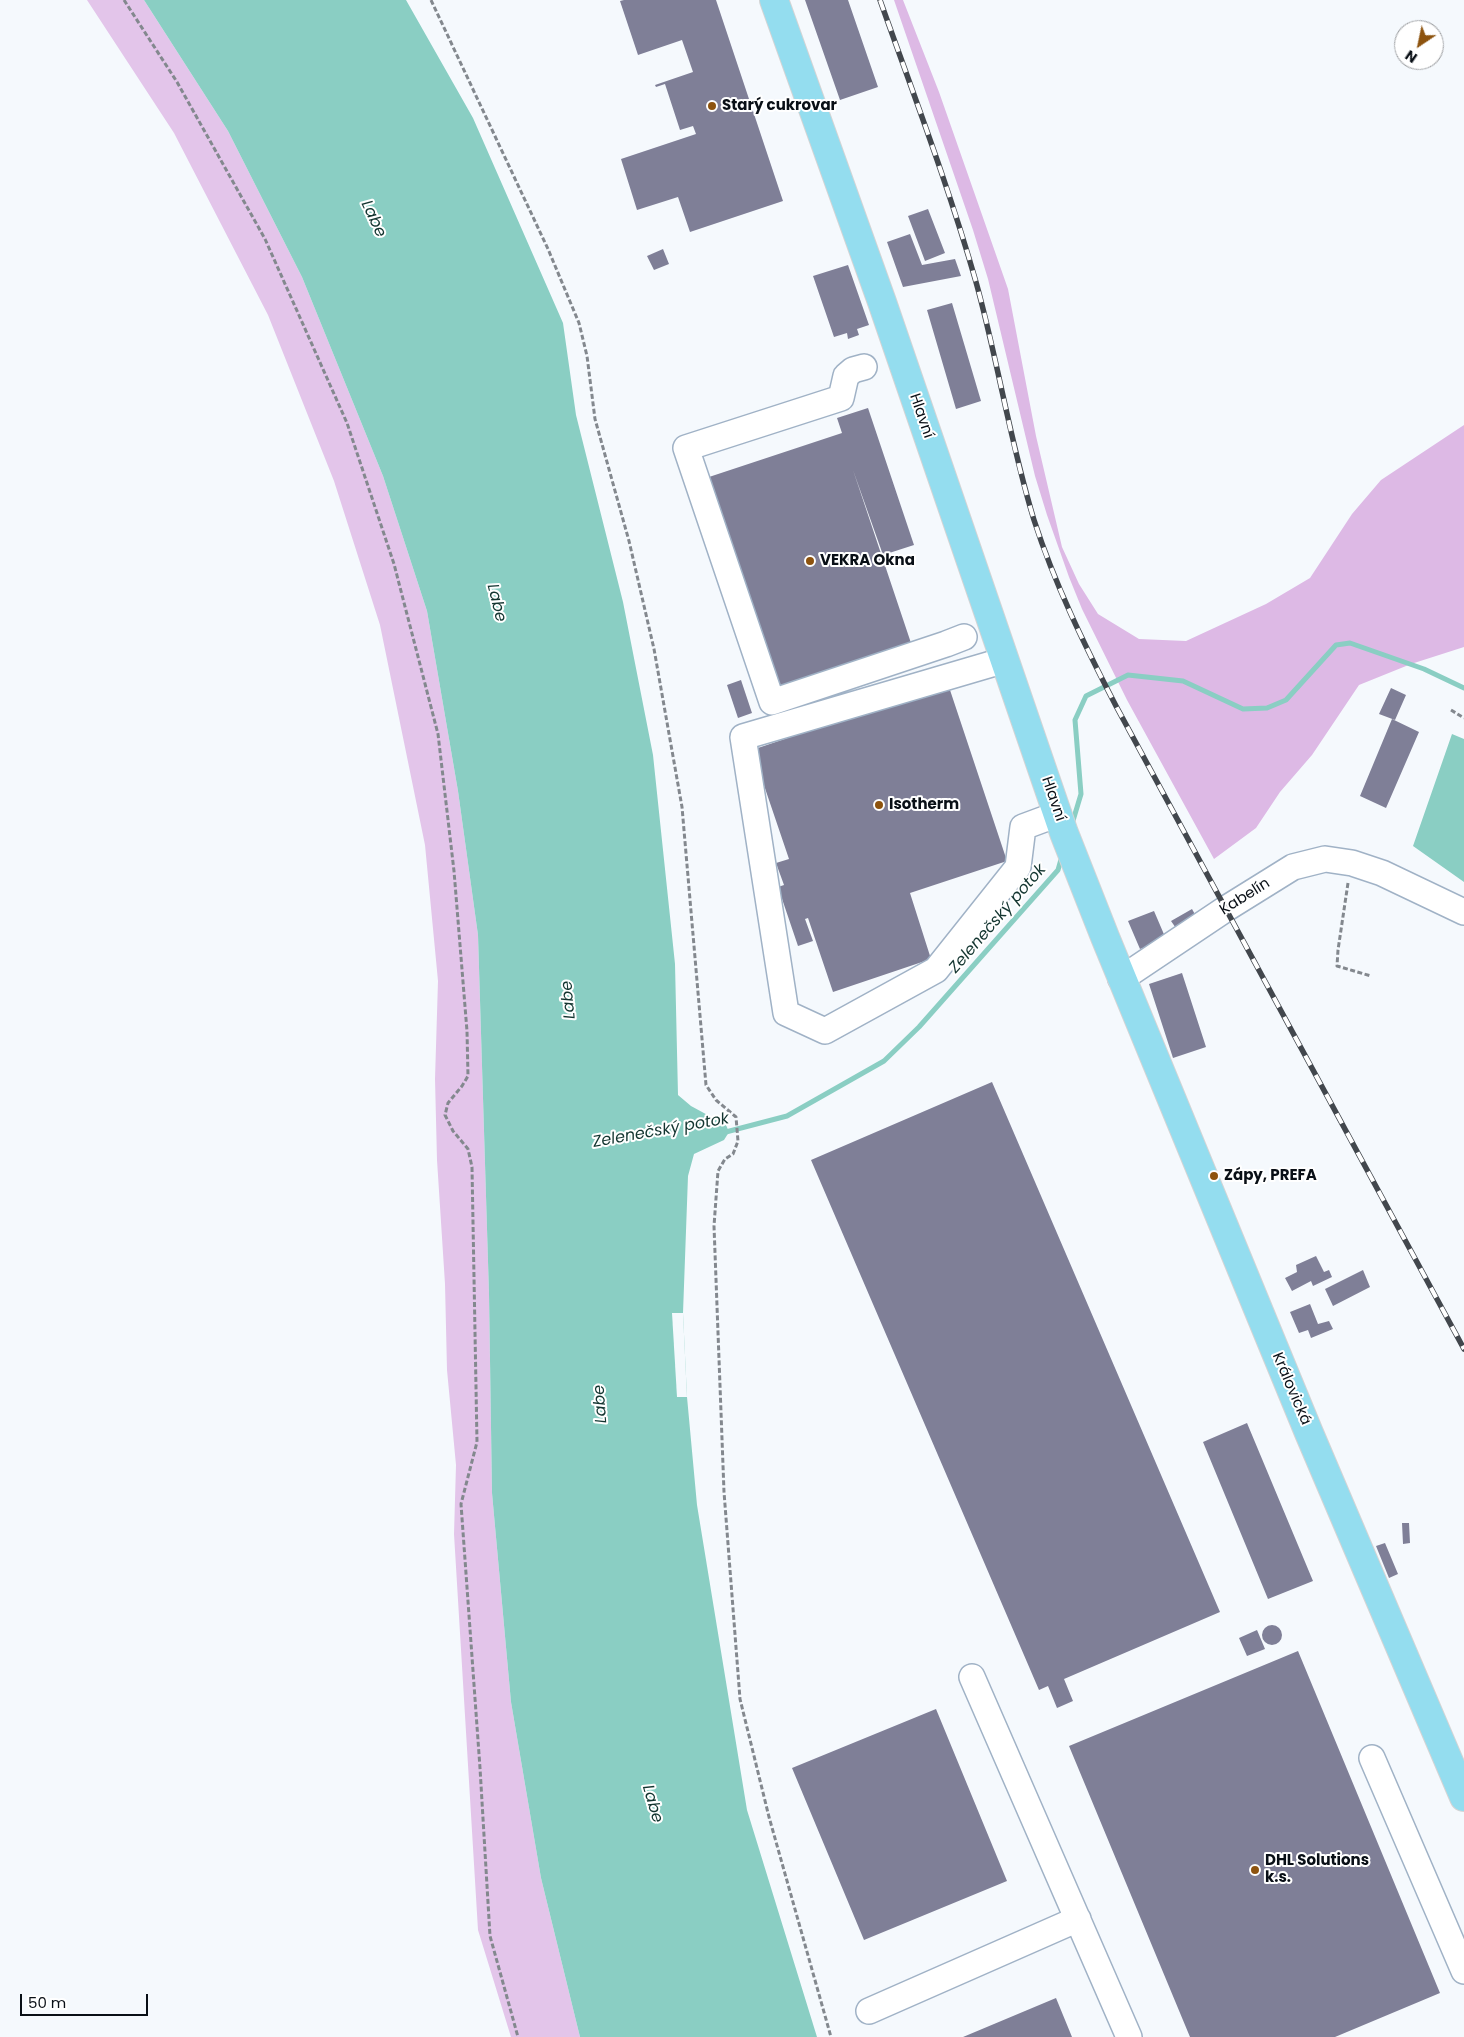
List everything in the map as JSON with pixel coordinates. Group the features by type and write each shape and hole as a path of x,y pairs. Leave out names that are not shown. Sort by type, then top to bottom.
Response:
{"main road":[{"name":"Hlavní","path":"774,0 882,302 1061,823 1082,877"},
{"name":"Královická","path":"1082,877 1121,979 1305,1424 1464,1797"}],"street":[{"path":"864,367 854,370 846,376 841,398 686,448 772,702 936,648 964,636"},
{"path":"1005,660 743,737 786,1013 825,1031 936,970 1018,867 1023,827 1061,823"},
{"name":"Kabelín","path":"1121,979 1293,866 1325,859 1352,863 1382,873 1464,912"},
{"path":"972,1677 1130,2037"},
{"path":"1372,1758 1464,1972"},
{"path":"869,2011 1078,1919"}],"path":[{"path":"124,0 177,82 265,239 347,423 394,564 438,734 454,871 468,1032 468,1076 448,1103 444,1115 453,1131 468,1149 472,1167 477,1442 461,1504 490,1936 518,2037"},
{"path":"431,0 548,248 580,323 587,356 595,419 629,541 654,649 682,807 706,1085 716,1100 736,1117 738,1141 733,1154 724,1159 718,1171 714,1226 724,1492 740,1699 769,1818 831,2037"},
{"path":"1451,710 1464,718"},
{"path":"1352,863 1337,966 1371,976"}],"shaded area":[{"path":"87,0 144,0 228,131 302,277 383,476 427,611 458,791 478,935 489,1294 492,1493 511,1702 541,1878 580,2037 511,2037 478,1930 454,1534 456,1465 447,1370 445,1284 437,1160 435,1079 438,981 425,845 380,625 334,481 268,315 174,133"},
{"path":"894,0 903,0 939,92 1008,289 1036,436 1062,547 1079,584 1098,614 1139,639 1186,641 1266,604 1310,578 1352,514 1381,480 1464,425 1464,647 1411,664 1359,685 1312,755 1280,792 1256,828 1214,859 1127,700 1082,609 1069,577 1035,476 988,279"}],"water":[{"name":"Labe","path":"144,0 406,0 473,118 563,323 576,415 623,602 653,755 675,964 678,1095 691,1106 726,1125 729,1132 724,1140 694,1154 688,1176 683,1313 687,1397 697,1505 747,1810 817,2037 580,2037 541,1878 511,1702 492,1493 489,1294 478,935 458,791 427,611 383,476 302,277 228,131"},
{"path":"1452,734 1464,739 1464,882 1413,846"}],"pier":[{"path":"672,1313 683,1313 687,1397 677,1397"}],"building":[{"name":"Starý cukrovar","path":"716,0 783,201 690,232 678,197 637,210 621,159 696,134 693,126 680,130 665,84 656,87 655,85 693,72 682,40 638,55 620,1"},
{"path":"805,0 848,0 878,87 840,100"},
{"path":"928,209 945,253 925,261 908,216"},
{"path":"910,234 922,265 955,259 961,276 903,287 887,242"},
{"path":"663,249 669,264 654,270 647,256"},
{"path":"848,265 869,325 857,329 859,335 848,339 847,333 834,337 813,276"},
{"path":"952,303 981,401 956,409 927,310"},
{"name":"VEKRA Okna","path":"868,408 914,545 883,555 853,470 912,646 779,690 709,477 842,433 837,418"},
{"path":"741,680 752,713 738,718 727,685"},
{"name":"Isotherm","path":"948,684 1007,861 910,893 931,959 833,992 808,918 805,919 813,941 798,946 778,887 784,885 776,863 789,859 752,750"},
{"path":"1391,688 1406,695 1395,720 1379,714"},
{"path":"1392,719 1419,732 1386,808 1360,796"},
{"path":"1192,909 1197,918 1178,931 1171,921"},
{"path":"1154,911 1166,939 1140,949 1128,921"},
{"path":"1182,973 1206,1047 1173,1058 1149,984"},
{"path":"992,1082 1220,1612 1064,1679 1073,1701 1057,1708 1048,1686 1039,1690 811,1160"},
{"path":"1316,1256 1324,1272 1329,1270 1332,1277 1313,1286 1311,1281 1292,1291 1285,1278 1297,1272 1296,1265"},
{"path":"1363,1270 1370,1287 1333,1306 1325,1289"},
{"path":"1310,1304 1318,1324 1329,1321 1333,1329 1311,1338 1308,1330 1299,1333 1290,1312"},
{"path":"1247,1423 1313,1581 1268,1599 1203,1442"},
{"path":"1402,1523 1409,1523 1410,1543 1403,1544"},
{"path":"1385,1543 1398,1574 1389,1578 1376,1546"},
{"path":"1268,1625 1276,1625 1282,1631 1282,1639 1276,1645 1268,1645 1262,1639 1262,1631"},
{"path":"1257,1630 1265,1649 1247,1656 1239,1638"},
{"name":"DHL Solutions k.s.","path":"1298,1651 1440,1993 1335,2037 1190,2037 1069,1746"},
{"path":"936,1709 1007,1881 864,1940 792,1768"},
{"path":"1056,1998 1072,2037 963,2037"}],"waterway":[{"name":"Zelenečský potok","path":"1072,824 1081,794 1075,720 1086,696 1128,675 1183,681 1243,709 1267,708 1286,700 1336,645 1350,643 1424,669 1464,688"},
{"name":"Zelenečský potok","path":"722,1133 787,1116 884,1061 919,1027 1058,870 1062,856"}],"railway":[{"path":"880,0 930,140 965,246 984,312 1011,431 1034,520 1061,592 1116,706 1464,1349"}],"place":[{"name":"Starý cukrovar","path":"712,106"},
{"name":"VEKRA Okna","path":"810,561"},
{"name":"Isotherm","path":"879,805"},
{"name":"Zápy, PREFA","path":"1214,1176"},
{"name":"DHL Solutions k.s.","path":"1255,1870"}]}
